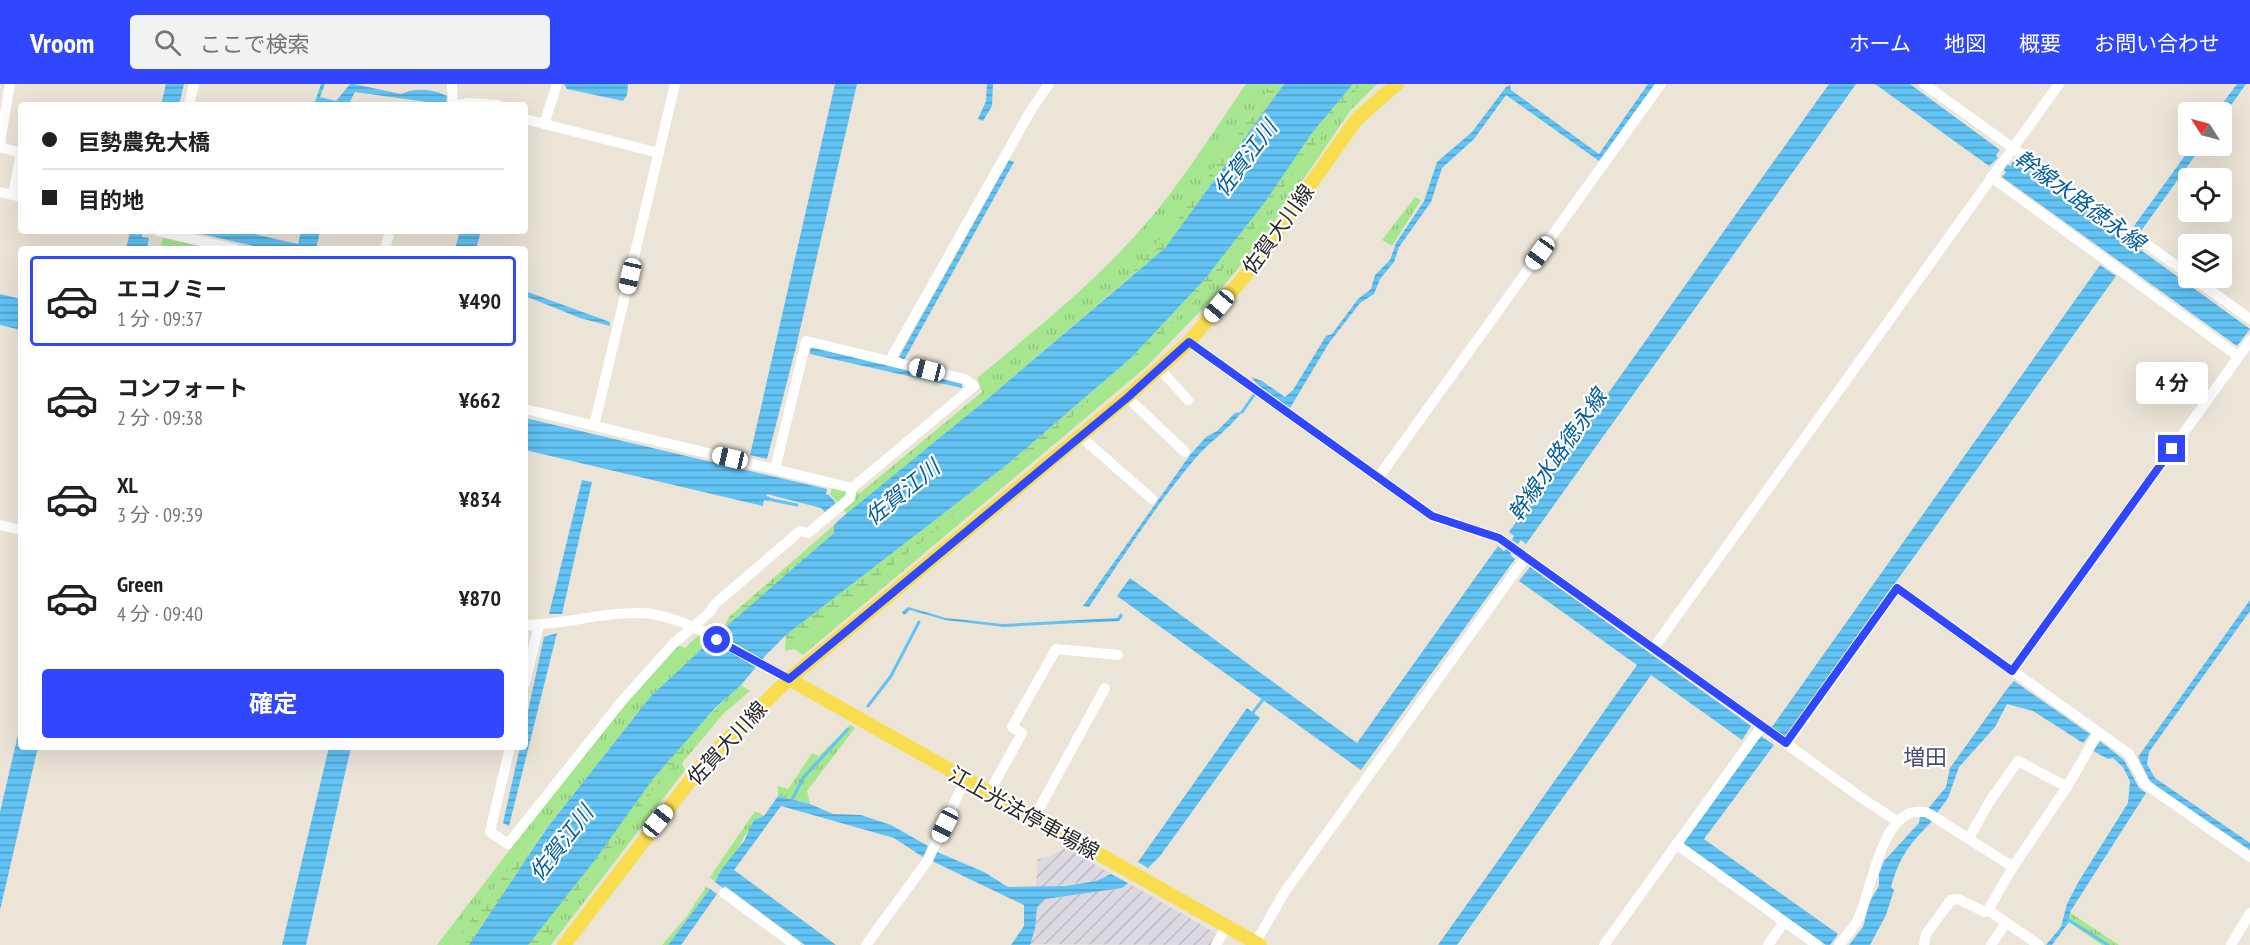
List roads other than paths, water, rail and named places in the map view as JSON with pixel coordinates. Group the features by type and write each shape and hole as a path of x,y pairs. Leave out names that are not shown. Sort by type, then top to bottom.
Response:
{"main road":[{"name":"佐賀大川線","path":"564,945 706,760 789,679 1127,398 1189,342 1249,271 1357,119 1397,84"},
{"name":"江上光法停車場線","path":"789,679 1258,944"}],"street":[{"path":"10,84 0,142 3,148 18,152"},
{"path":"190,102 194,84"},
{"path":"452,84 453,102"},
{"path":"544,124 557,84"},
{"path":"594,426 675,84"},
{"path":"890,360 1031,110 1049,84"},
{"path":"1378,478 1661,84"},
{"path":"1924,84 2178,267"},
{"path":"1653,649 2059,84"},
{"path":"528,120 659,153"},
{"path":"1991,177 2238,356"},
{"path":"0,192 17,196"},
{"path":"172,234 222,246"},
{"path":"2207,288 2250,319"},
{"path":"509,750 490,832 508,844 621,702 672,645 695,629 716,603 800,531 808,532 850,498 852,488 974,386 965,380 806,341 775,469"},
{"path":"1189,342 1432,516 1499,538 1897,821"},
{"path":"2012,671 2248,344"},
{"path":"1160,369 1188,400"},
{"path":"1127,398 1185,452"},
{"path":"528,410 852,488"},
{"path":"1080,436 1152,499"},
{"path":"0,525 18,529"},
{"path":"1258,944 1284,892 1526,557"},
{"path":"1786,743 1897,588 2129,754 2145,784 2250,857"},
{"path":"528,625 640,612 667,617 695,629 789,679"},
{"path":"528,671 539,625"},
{"path":"989,793 1022,733 1012,728 1056,649 1118,655"},
{"path":"1034,818 1105,688"},
{"path":"1604,945 1762,726"},
{"path":"1988,910 2013,867 2067,787 2098,733"},
{"path":"1969,838 1990,801 2018,761 2067,787"},
{"path":"866,945 928,860 965,780"},
{"path":"1841,942 1858,920 1885,838 1897,821 1912,814 1924,812 1936,818 2013,867"},
{"path":"1676,844 1817,945"},
{"path":"724,892 795,945"},
{"path":"1924,945 1926,934 1951,900 1958,898 1985,912 1988,910 2039,945"},
{"path":"2231,945 2250,913"},
{"path":"1768,945 1784,922"},
{"path":"1991,945 2006,923"},
{"path":"1216,945 1227,926"}],"water":[{"path":"166,84 184,84 180,102 162,102"},
{"path":"321,84 325,84 320,97 336,101 350,84 401,94 424,90 447,96 446,102 427,102 355,92 350,102 315,102"},
{"path":"564,84 628,84 627,95 623,101 567,89"},
{"path":"835,84 857,84 796,347 767,459 750,455"},
{"path":"987,84 993,84 992,106 983,121 978,119 986,101"},
{"name":"佐賀江川","path":"1284,84 1353,84 1312,133 1265,202 1205,279 1132,357 1009,463 786,635 741,685 715,708 652,780 595,860 528,945 469,945 547,828 651,696 722,630 834,533 834,525 840,519 986,400 1165,248"},
{"path":"1648,84 1655,84 1599,161 1506,95 1474,139 1442,168 1431,202 1399,247 1394,262 1380,279 1374,294 1360,303 1329,343 1290,408 1259,386 1251,377 1262,381 1285,397 1293,390 1326,336 1332,334 1358,299 1371,289 1375,275 1390,260 1396,243 1424,201 1437,162 1472,132 1506,87 1510,85 1511,90 1599,154"},
{"path":"1829,84 1856,84 1526,544 1521,540 1518,544 1512,540 1514,536 1509,532"},
{"path":"1875,84 1910,84 2000,150 1996,155 1998,158 1989,166"},
{"path":"2237,84 2246,84 2232,104 2224,102"},
{"path":"2185,156 2195,156 2186,168 2178,168 2178,179 2141,231 2134,226"},
{"path":"2015,159 2178,277 2178,288 2193,288 2250,329 2237,346 2002,177 2006,172 2003,169 2007,164 2010,166"},
{"path":"1009,160 1014,162 904,360 899,357"},
{"path":"130,234 142,234 142,237 149,238 148,246 127,246"},
{"path":"202,234 254,234 298,244 300,234 319,234 317,246 254,246"},
{"path":"459,234 480,234 477,246 456,246"},
{"path":"2100,265 2116,276 1785,736 1772,727"},
{"path":"528,292 610,322 610,326 580,318 528,297"},
{"path":"0,294 18,298 18,329 0,325"},
{"path":"812,347 962,384 962,388 810,354"},
{"path":"1242,412 1205,448 1180,477 1089,607 1083,606 1190,455 1206,437 1217,431 1235,413"},
{"path":"528,419 827,489 826,494 836,503 825,512 821,508 767,494 766,496 770,497 769,501 764,500 763,506 528,451"},
{"path":"582,480 592,482 562,614 549,614"},
{"path":"1498,546 1504,551 1507,548 1515,559 1361,770 1117,596 1130,578 1357,743"},
{"path":"1530,567 1751,726 1742,740 1651,675 1457,945 1438,945 1637,665 1519,581"},
{"path":"2250,600 2250,611 2149,752 2147,764 2155,778 2250,843 2250,850 2151,783 2138,757"},
{"path":"908,607 946,618 1003,624 1117,618 1121,613 1123,616 1119,621 1004,627 945,620 910,610 904,615 902,612"},
{"path":"557,633 528,750 528,711 544,637"},
{"path":"2014,681 2090,734 2083,743 2033,711 2007,704 1995,727 1959,767 1948,798 1937,813 1927,810 1946,787 1950,768"},
{"path":"1247,708 1260,718 1160,856 1148,868 1138,862"},
{"path":"18,735 18,750 37,750 0,910 0,812"},
{"path":"1761,736 1774,745 1704,839 1838,934 1830,945 1826,945 1682,843"},
{"path":"2100,741 2124,760 2139,788 2146,793 2070,912 2069,922 2052,945 2046,945 2061,927 2067,904 2079,881 2128,803 2130,781 2123,767 2113,758 2108,759 2093,751"},
{"path":"328,750 350,750 306,945 282,945"},
{"path":"519,750 528,750 509,826 503,823"},
{"path":"778,796 810,804 833,814 861,815 891,825 928,846 923,857 894,838 781,806 734,870 836,945 805,945 725,886 723,888 715,882 721,870 744,841 754,820 764,816"},
{"path":"1920,817 1927,817 1932,821 1902,858 1894,876 1891,887 1894,890 1886,915 1870,945 1849,945 1863,927 1870,901 1879,886 1879,874 1884,861 1919,823"},
{"path":"937,852 984,872 1008,887 1065,886 1096,881 1111,874 1128,883 1122,888 1045,899 1037,907 1035,929 1030,945 1011,945 1024,926 1024,905 932,861"},
{"path":"710,889 717,894 681,945 668,945"}],"waterway":[{"path":"1242,412 1254,395"},
{"name":"幹線水路徳永線","path":"768,499 797,505"},
{"path":"868,706 891,676 919,622"},
{"path":"1251,715 1265,697"},
{"path":"792,800 803,778 848,729"},
{"path":"2067,919 2108,945"}],"district":[{"name":"増田","path":"1925,757"}]}
